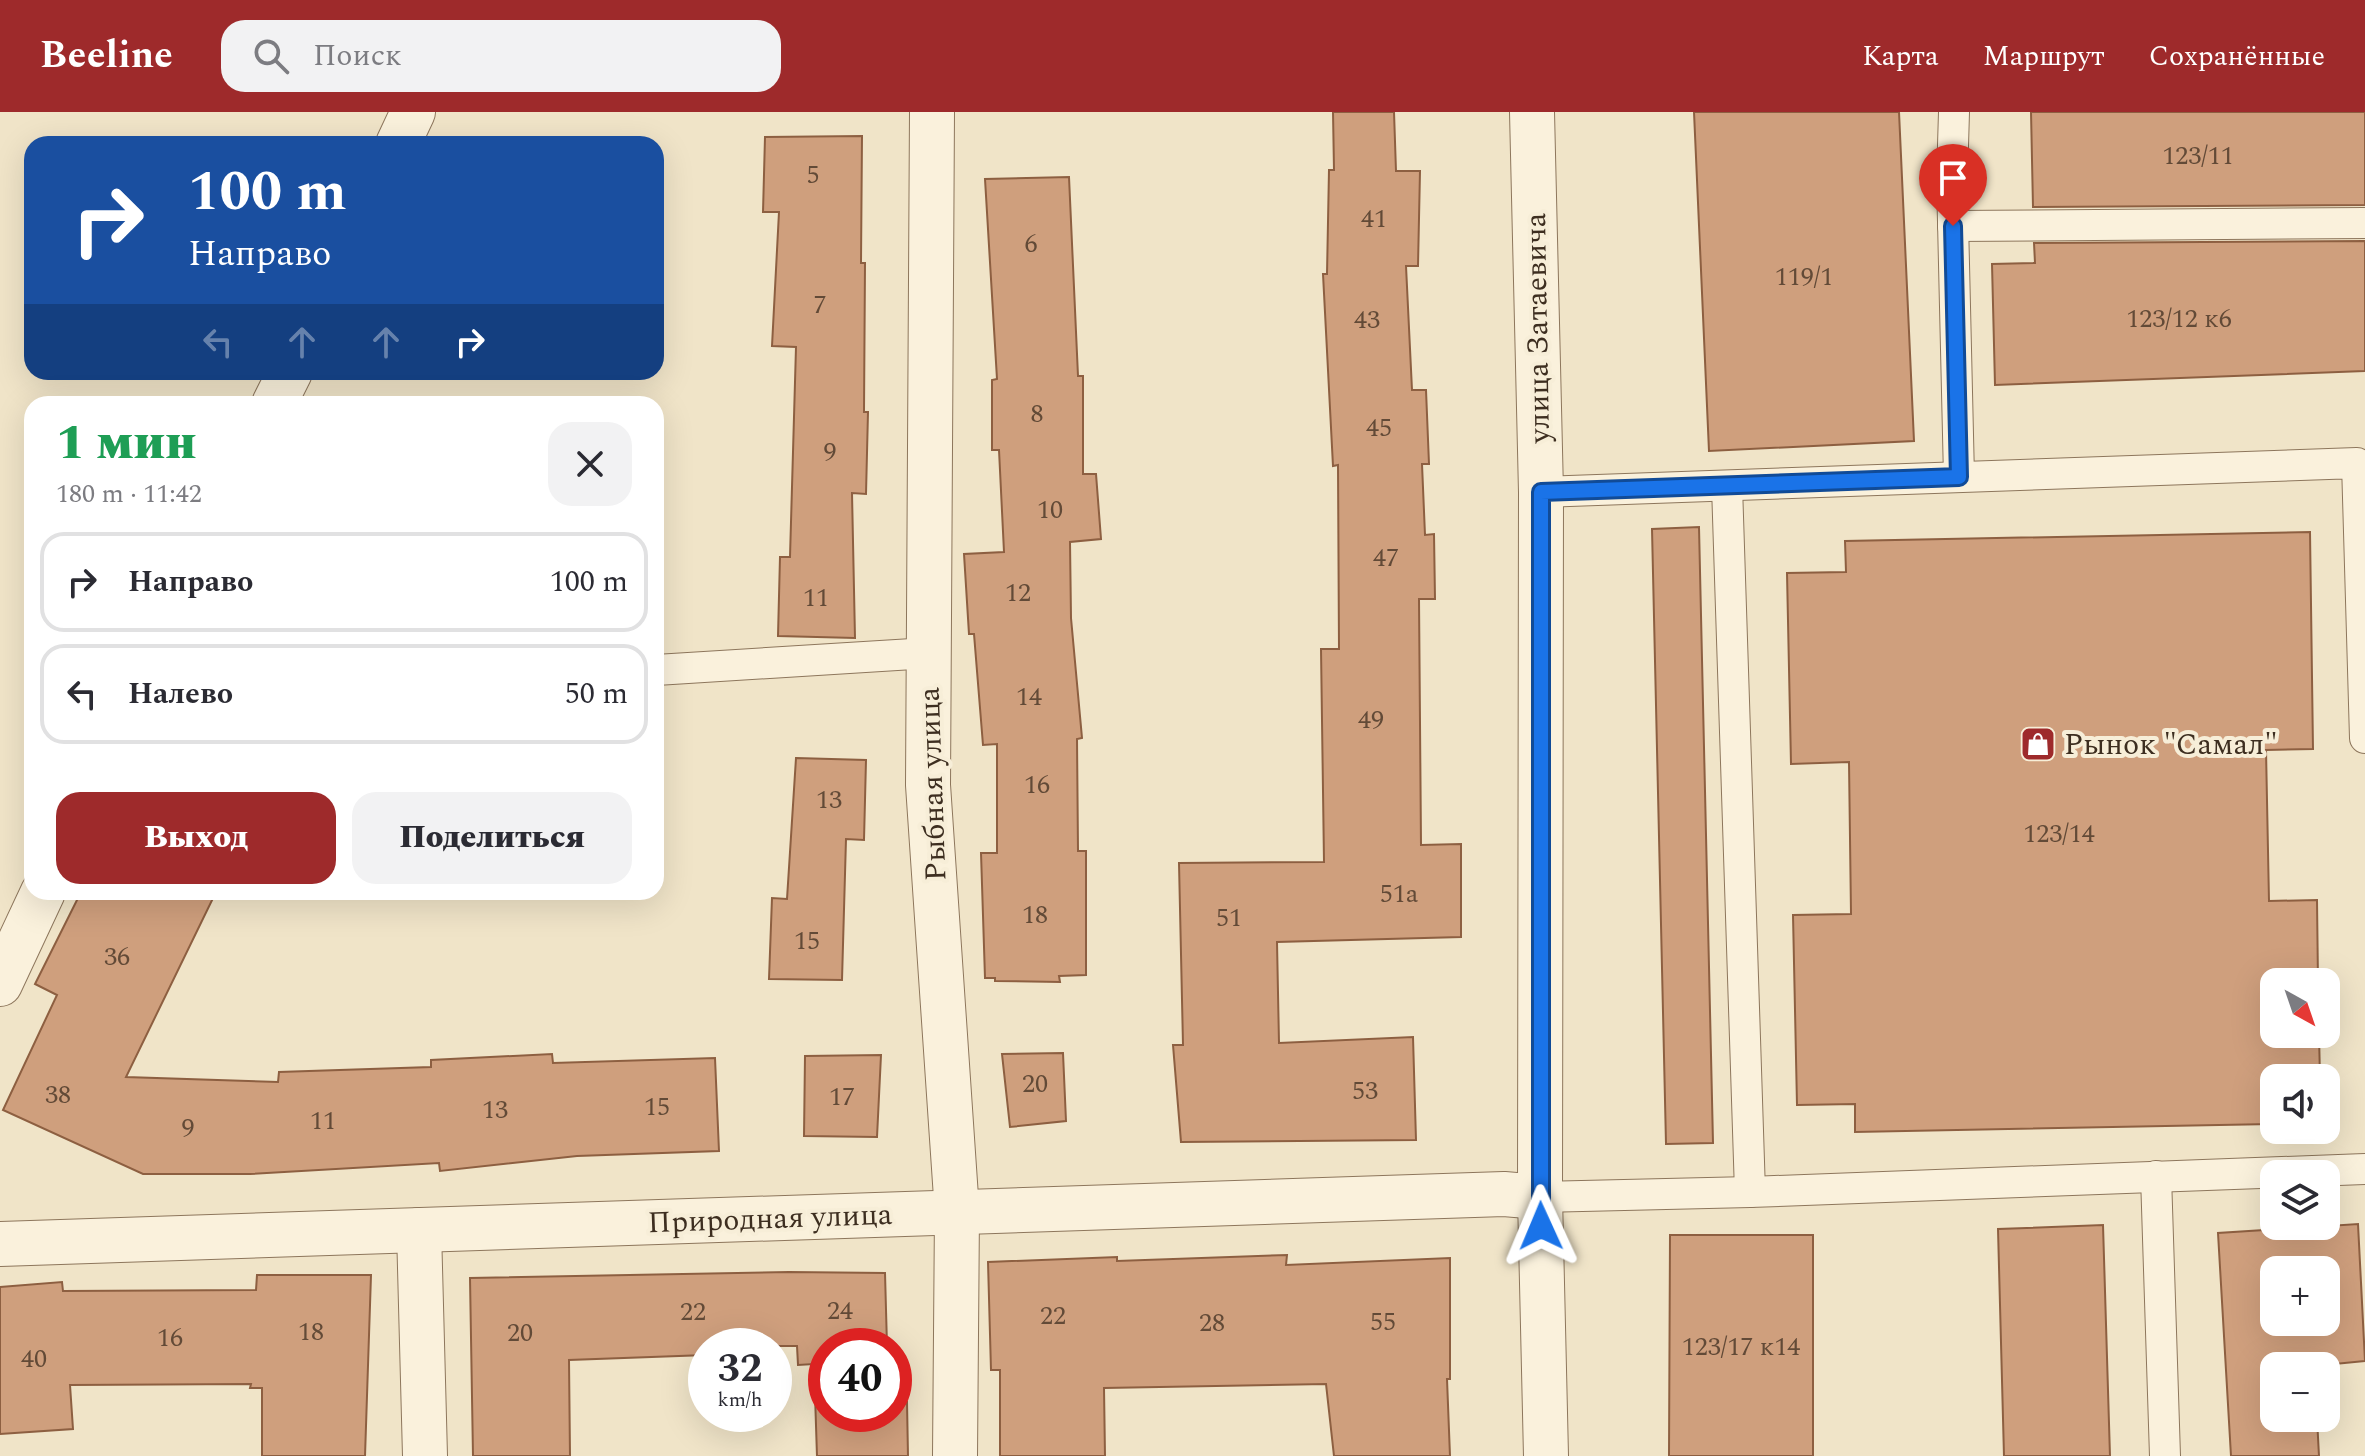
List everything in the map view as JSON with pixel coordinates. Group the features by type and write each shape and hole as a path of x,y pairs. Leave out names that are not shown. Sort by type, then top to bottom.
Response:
{"street":[{"path":"402,136 413,112"},
{"name":"Рыбная улица","path":"932,112 928,785 957,1212 955,1456"},
{"name":"улица Затаевича","path":"1532,112 1541,492 1540,1197 1546,1456"},
{"path":"0,984 39,900"},
{"name":"Природная улица","path":"0,1244 1504,1194 1540,1197"},
{"path":"419,1230 425,1456"}],"lane":[{"path":"1954,112 1953,226 1959,477"},
{"path":"1953,226 2365,223"},
{"path":"1541,492 2361,463 2365,738"},
{"path":"1727,486 1750,1192"},
{"path":"664,670 929,653"},
{"path":"1540,1197 2365,1169"},
{"path":"2156,1176 2165,1456"}],"building":[{"path":"1333,112 1394,112 1396,171 1420,171 1418,266 1406,266 1412,390 1426,390 1429,464 1422,464 1425,535 1434,534 1435,599 1419,599 1421,845 1461,844 1461,937 1277,942 1279,1043 1413,1037 1416,1140 1181,1142 1173,1045 1183,1045 1179,863 1324,862 1321,649 1339,649 1338,465 1333,466 1323,274 1327,274 1329,170 1334,170"},
{"path":"1694,112 1899,112 1914,441 1709,451"},
{"path":"2031,112 2365,112 2365,205 2033,207"},
{"path":"862,136 864,412 868,412 866,494 852,493 855,638 778,636 780,557 790,557 796,347 772,346 779,212 763,212 765,137"},
{"path":"1069,177 1078,376 1083,376 1083,474 1096,474 1101,539 1070,542 1071,618 1082,738 1077,739 1078,851 1086,851 1086,975 1059,976 1060,982 995,981 995,978 985,978 981,853 997,853 997,744 983,745 974,634 969,634 964,554 1004,552 999,450 992,450 992,380 997,379 985,179"},
{"path":"2365,241 2365,371 1995,385 1992,264 2035,263 2034,243"},
{"path":"1699,527 1713,1143 1666,1144 1652,529"},
{"path":"2310,532 2313,749 2266,750 2269,901 2317,900 2318,968 2260,968 2260,1048 2319,1048 2320,1064 2260,1064 2260,1124 1855,1132 1855,1104 1797,1105 1793,915 1851,914 1849,762 1791,764 1787,573 1846,572 1845,541"},
{"path":"796,758 866,760 864,840 846,839 842,980 769,979 772,898 787,899"},
{"path":"77,900 212,900 126,1077 278,1082 279,1072 431,1067 431,1060 552,1054 553,1063 715,1058 719,1151 577,1156 440,1171 439,1163 250,1174 143,1174 3,1110 57,995 35,984"},
{"path":"1063,1053 1066,1121 1010,1127 1002,1054"},
{"path":"881,1055 877,1137 804,1136 805,1056"},
{"path":"2358,1224 2365,1361 2340,1363 2340,1352 2260,1352 2260,1432 2318,1432 2319,1456 2231,1456 2218,1233 2260,1230 2260,1240 2340,1240 2340,1225"},
{"path":"2103,1225 2110,1456 2004,1456 1998,1229"},
{"path":"1670,1235 1813,1235 1813,1456 1669,1456"},
{"path":"1287,1255 1286,1265 1450,1258 1450,1379 1447,1379 1450,1456 1334,1456 1326,1384 1104,1388 1105,1456 1000,1456 1000,1370 991,1370 988,1262"},
{"path":"885,1273 887,1328 808,1328 808,1364 798,1365 797,1346 792,1346 792,1328 688,1328 688,1356 569,1360 570,1456 473,1456 470,1278"},
{"path":"257,1275 371,1275 365,1456 262,1456 262,1388 250,1388 251,1384 70,1385 73,1429 0,1434 0,1287 62,1282 63,1291 256,1290"},
{"path":"816,1432 908,1432 908,1456 817,1456"}],"place":[{"name":"Рынок \"Самал\"","path":"2038,744"}],"route":[{"path":"1541,1226 1541,492 1959,477 1953,226"}]}
